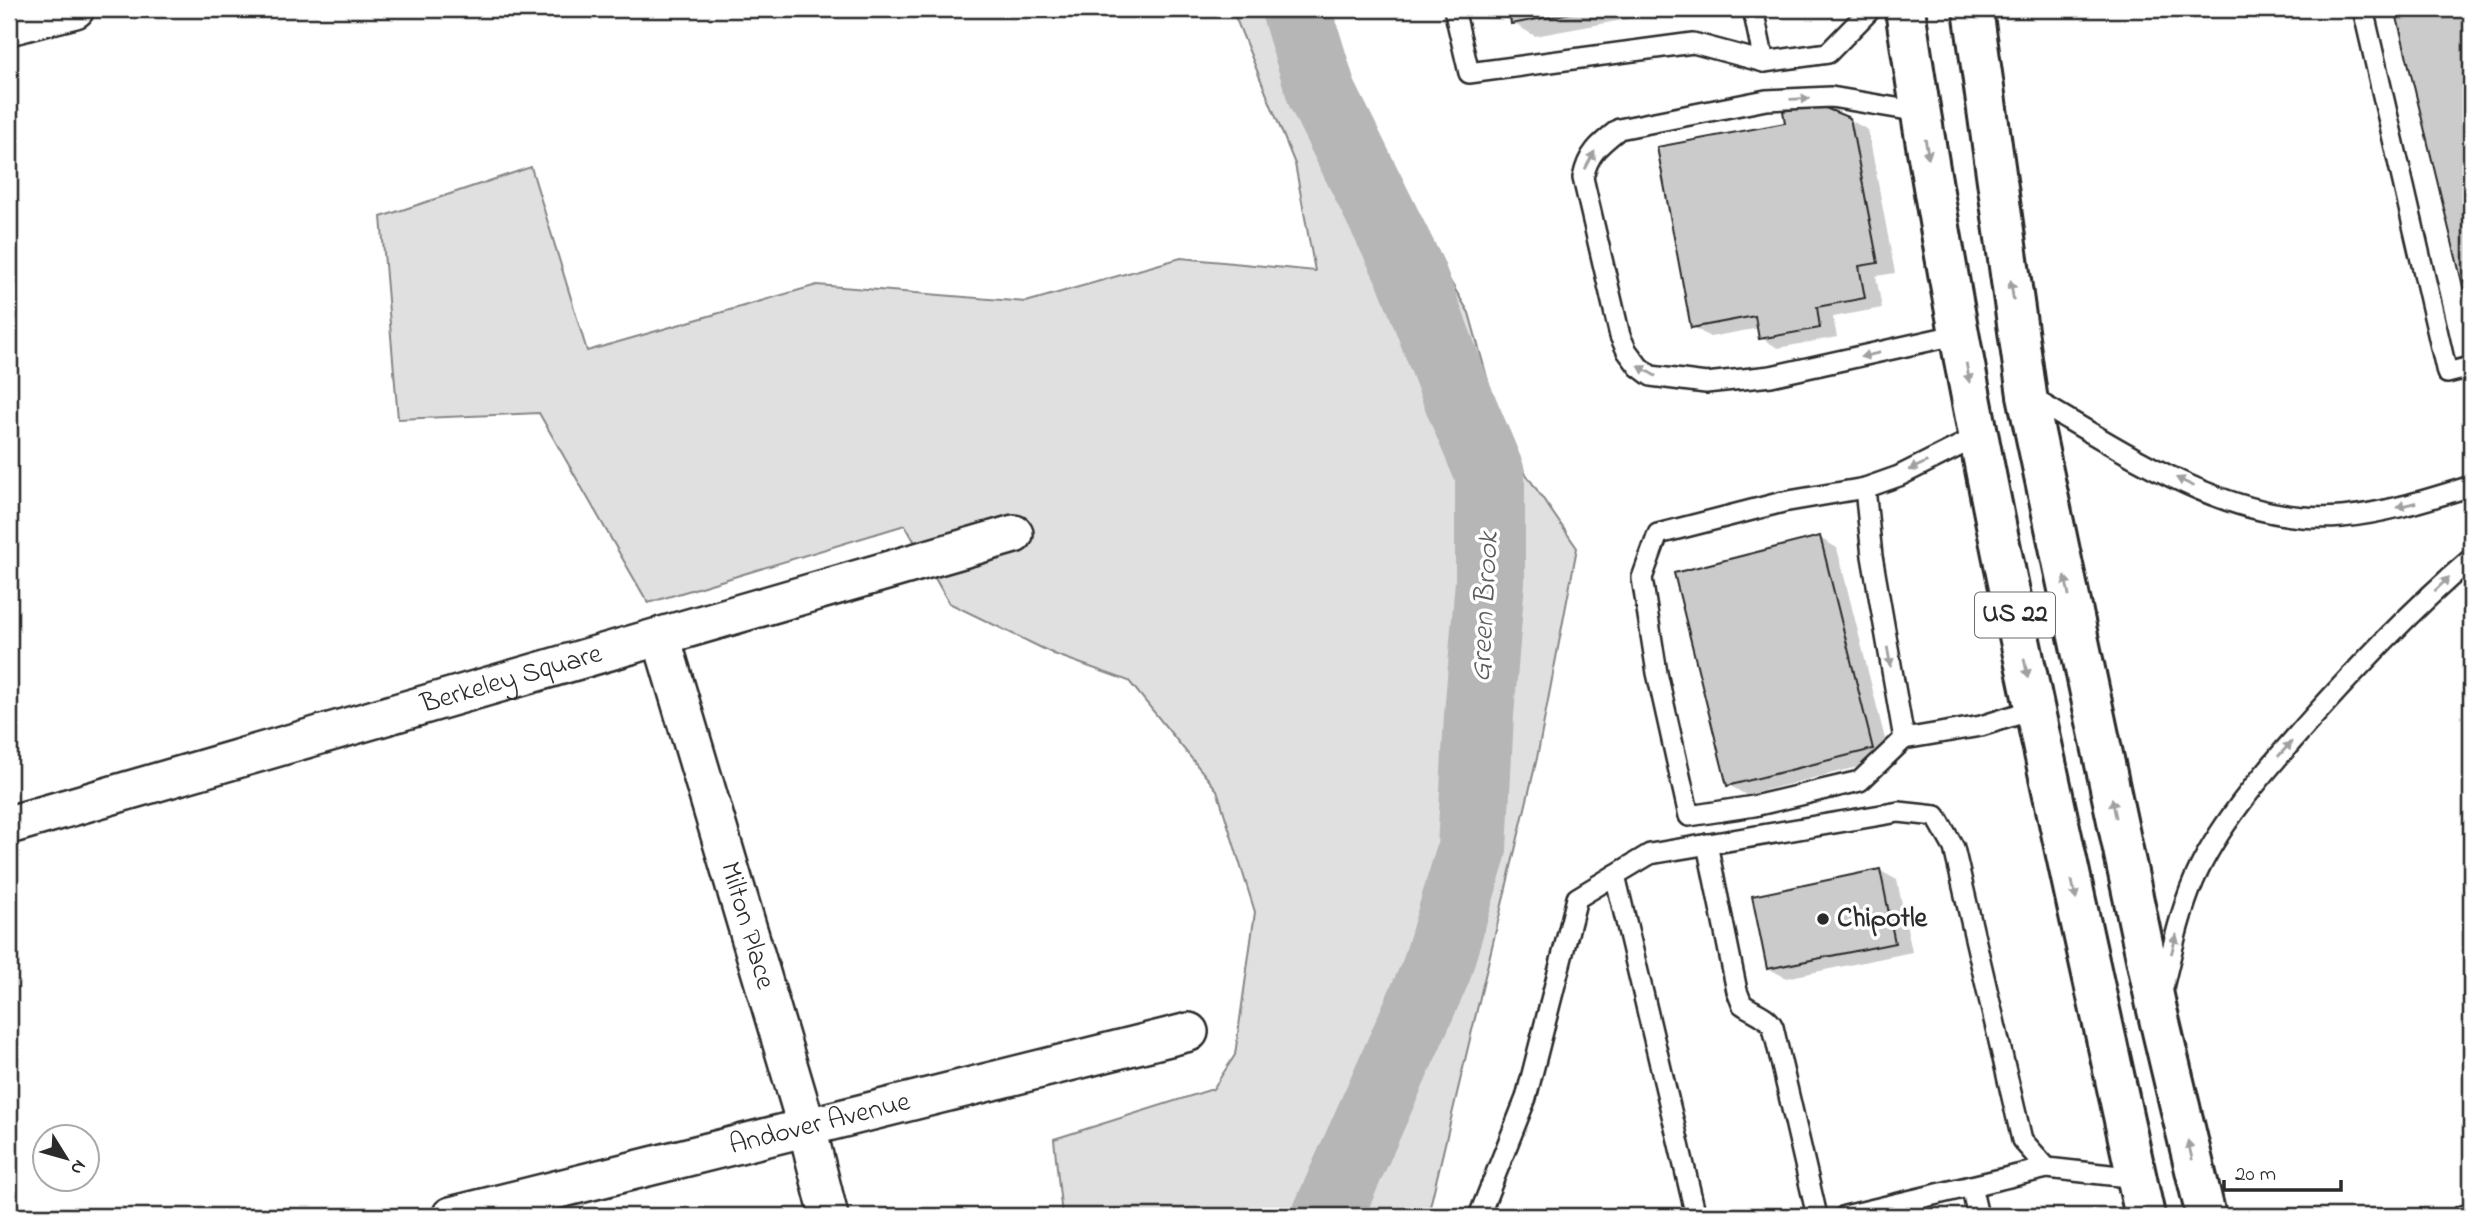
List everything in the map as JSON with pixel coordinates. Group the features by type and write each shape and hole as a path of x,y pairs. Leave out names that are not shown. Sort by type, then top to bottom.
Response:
{"highway":[{"name":"US 22","path":"1905,9 1920,111 1995,524 2145,1216"},
{"name":"US 22","path":"1972,9 2027,395 2157,1010 2206,1216"}],"street":[{"path":"9,26 75,9"},
{"name":"Berkeley Square","path":"9,825 1014,534"},
{"name":"Milton Place","path":"661,637 807,1128 829,1216"},
{"name":"Andover Avenue","path":"452,1216 1189,1032"}],"lane":[{"path":"1454,9 1469,73 1693,43 1764,62 1828,52 1871,9"},
{"path":"1753,9 1764,62"},
{"path":"2363,9 2447,373 2471,367"},
{"path":"1920,111 1831,97 1766,100 1619,129 1602,142 1587,162 1583,178 1620,336 1639,367 1651,376 1706,383 1771,376 1960,334"},
{"path":"2027,395 2189,485 2237,504 2284,516 2341,517 2402,507 2471,486"},
{"path":"1979,436 1866,488 1783,502 1658,534 1642,578 1657,673 1689,816 1754,806 1860,781 1904,739 1981,726 2035,709"},
{"path":"1866,488 1872,556 1904,739"},
{"path":"2157,1010 2183,912 2194,880 2213,843 2265,771 2325,703 2389,636 2471,559"},
{"path":"1479,1216 1526,1098 1577,898 1650,854 1899,812 1937,816 1954,848 2022,1140 2046,1168"},
{"path":"1707,844 1737,991 1742,1004 1761,1014 1773,1027 1817,1216"},
{"path":"1615,875 1696,1216"},
{"path":"1845,1216 2046,1168 2137,1178"},
{"path":"1970,1186 1978,1216"},
{"path":"2462,1216 2471,1214"}],"shaded area":[{"path":"1232,9 1322,9 1369,144 1469,313 1506,445 1577,548 1537,758 1429,1211 1425,1216 1062,1216 1054,1139 1213,1089 1235,1055 1255,912 1217,790 1129,681 1054,654 949,603 905,525 648,603 539,413 398,419 381,217 531,167 587,351 817,285 1026,302 1181,258 1315,271 1295,164"}],"building":[{"path":"1509,9 1593,9 1511,24"},
{"path":"2395,9 2471,9 2471,319"},
{"path":"1818,105 1850,118 1878,263 1859,266 1865,298 1817,307 1820,328 1759,339 1755,316 1691,328 1657,147 1785,123 1783,111"},
{"path":"1820,536 1873,749 1727,786 1674,573"},
{"name":"Chipotle","path":"1880,869 1895,943 1767,969 1752,896"}],"waterway":[{"name":"Green Brook","path":"1296,9 1322,94 1411,274 1490,474 1490,581 1472,849 1436,971 1327,1216"}],"place":[{"name":"Chipotle","path":"1823,919"}]}
